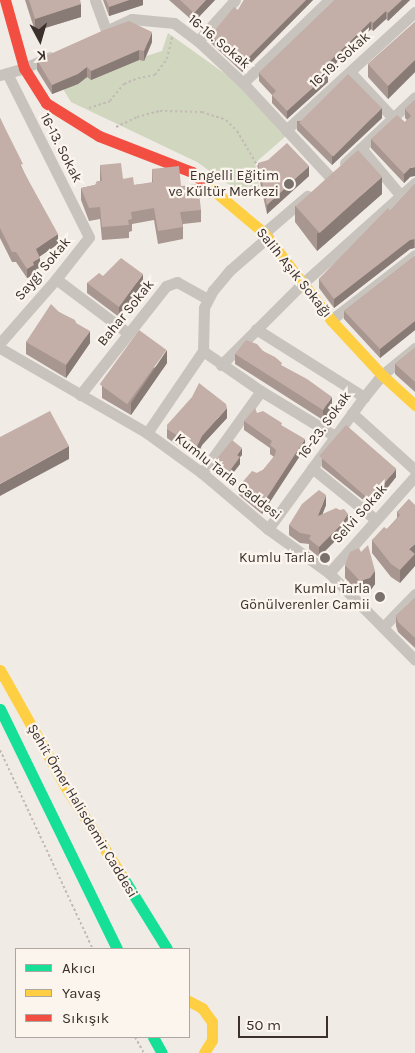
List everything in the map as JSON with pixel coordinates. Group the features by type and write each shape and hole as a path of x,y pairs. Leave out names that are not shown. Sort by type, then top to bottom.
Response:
{"main road":[{"name":"Salih Aşık Sokağı","path":"5,0 24,68 46,103 99,136 192,172 266,235 331,320 382,375 415,405"},
{"name":"Şehit Ömer Halisdemir Caddesi","path":"0,670 50,761 167,948"},
{"name":"Şehit Ömer Halisdemir Caddesi","path":"0,709 117,948"},
{"path":"192,1002 209,1016 213,1033 222,1051"},
{"path":"204,1053 210,1044 213,1033"},
{"path":"154,1038 162,1053"}],"street":[{"name":"16-16. Sokak","path":"95,0 102,33 132,19 174,23 198,41 243,82 286,130 323,183"},
{"path":"198,41 236,0"},
{"path":"243,82 329,0"},
{"name":"16-19. Sokak","path":"286,130 415,12"},
{"path":"3,74 24,68 57,53"},
{"path":"350,72 393,118"},
{"name":"16-13. Sokak","path":"3,74 89,237"},
{"path":"147,433 203,351 204,308 213,290 230,270 266,235 415,97"},
{"path":"360,148 401,196"},
{"path":"221,365 302,284 415,183"},
{"name":"Saygı Sokak","path":"0,343 56,279 89,237"},
{"path":"331,320 415,255"},
{"path":"56,279 128,334"},
{"name":"Bahar Sokak","path":"80,395 166,286 177,282 208,299"},
{"path":"256,329 364,397"},
{"name":"Kumlu Tarla Caddesi","path":"0,348 147,433 202,473 268,529 329,573 415,660"},
{"name":"16-23. Sokak","path":"268,529 364,397 382,375 415,348"},
{"path":"203,351 261,391 335,436"},
{"path":"202,473 261,391"},
{"path":"352,413 415,470"},
{"path":"312,468 375,519"},
{"name":"Selvi Sokak","path":"329,573 415,476"},
{"path":"383,627 415,594"}],"path":[{"path":"89,108 110,101 124,84 138,78 155,75 167,59 172,36"},
{"path":"99,136 138,117 160,111 202,112 226,120 237,131 259,168"},
{"path":"0,750 94,948"},
{"path":"136,1038 144,1053"}],"green space":[{"path":"168,33 231,78 286,136 255,163 259,187 248,198 197,162 71,102 60,84 162,51"}],"building":[{"path":"29,0 80,0 81,4 35,19"},
{"path":"106,0 129,0 109,7"},
{"path":"180,0 206,0 194,13"},
{"path":"244,0 306,0 242,64 211,35 234,7 238,10"},
{"path":"335,0 402,0 388,13 386,11 373,23 371,21 323,68 328,74 287,111 272,95 276,91 259,73"},
{"path":"129,21 152,32 144,51 139,50 91,71 87,67 78,74 52,85 37,60"},
{"path":"415,22 415,60 388,86 368,64"},
{"path":"348,74 382,108 333,157 299,123"},
{"path":"415,100 415,167 410,168 404,174 371,139 397,115 405,122 411,116 405,109"},
{"path":"0,118 23,164 20,165 58,234 36,249 40,258 27,269 16,252 12,252 0,228"},
{"path":"287,143 309,166 267,205 258,163 268,160"},
{"path":"358,150 382,177 320,233 296,206"},
{"path":"121,163 123,179 133,177 134,185 153,182 152,169 179,166 181,186 198,184 201,210 180,212 183,227 158,231 154,208 131,212 132,219 128,220 129,225 102,227 100,207 89,208 81,188 95,185 97,181 102,181 100,165"},
{"path":"415,184 415,239 410,240 334,299 319,279 388,208 390,211"},
{"path":"415,256 415,321 380,349 344,311"},
{"path":"121,258 143,274 119,307 87,283 99,273 103,276"},
{"path":"51,304 59,312 75,320 76,323 90,331 66,365 26,342"},
{"path":"139,330 167,350 127,404 100,384"},
{"path":"246,340 257,344 263,351 282,363 281,365 307,379 332,397 323,410 235,354"},
{"path":"415,348 415,382 395,364"},
{"path":"199,383 226,404 227,408 202,436 196,448 167,429 167,425 192,397"},
{"path":"255,408 257,413 263,411 282,423 281,425 305,439 262,505 239,486 252,471 257,473 263,470 275,455 276,450 270,445 272,441 244,421"},
{"path":"50,411 69,446 0,484 0,437"},
{"path":"346,425 397,469 370,500 319,456"},
{"path":"232,440 242,448 237,455 240,457 226,476 212,465"},
{"path":"319,490 326,495 318,516 336,508 344,509 348,514 341,525 319,547 309,539 311,535 300,533 289,525 302,504"},
{"path":"409,499 415,505 415,544 409,549 415,554 400,570 391,564 372,540 384,527 387,529 400,515 397,512"},
{"path":"368,545 375,571 370,578 360,581 345,565 350,552 359,548 361,552"},
{"path":"415,598 415,638 398,622 396,616"}],"traffic: fast":[{"path":"0,709 117,948"},
{"path":"122,876 166,948"},
{"path":"154,1038 162,1053"}],"traffic: slow":[{"path":"206,184 264,233 331,320 382,375 415,405"},
{"path":"0,670 65,786 122,876"},
{"path":"190,1002 202,1008 212,1022 212,1040 204,1053"}],"traffic: jam":[{"path":"5,0 24,68 46,103 99,136 192,172 206,184"}],"place":[{"name":"Engelli Eğitim ve Kültür Merkezi","path":"289,184"},
{"name":"Kumlu Tarla","path":"325,558"},
{"name":"Kumlu Tarla Gönülverenler Camii","path":"380,597"}]}
